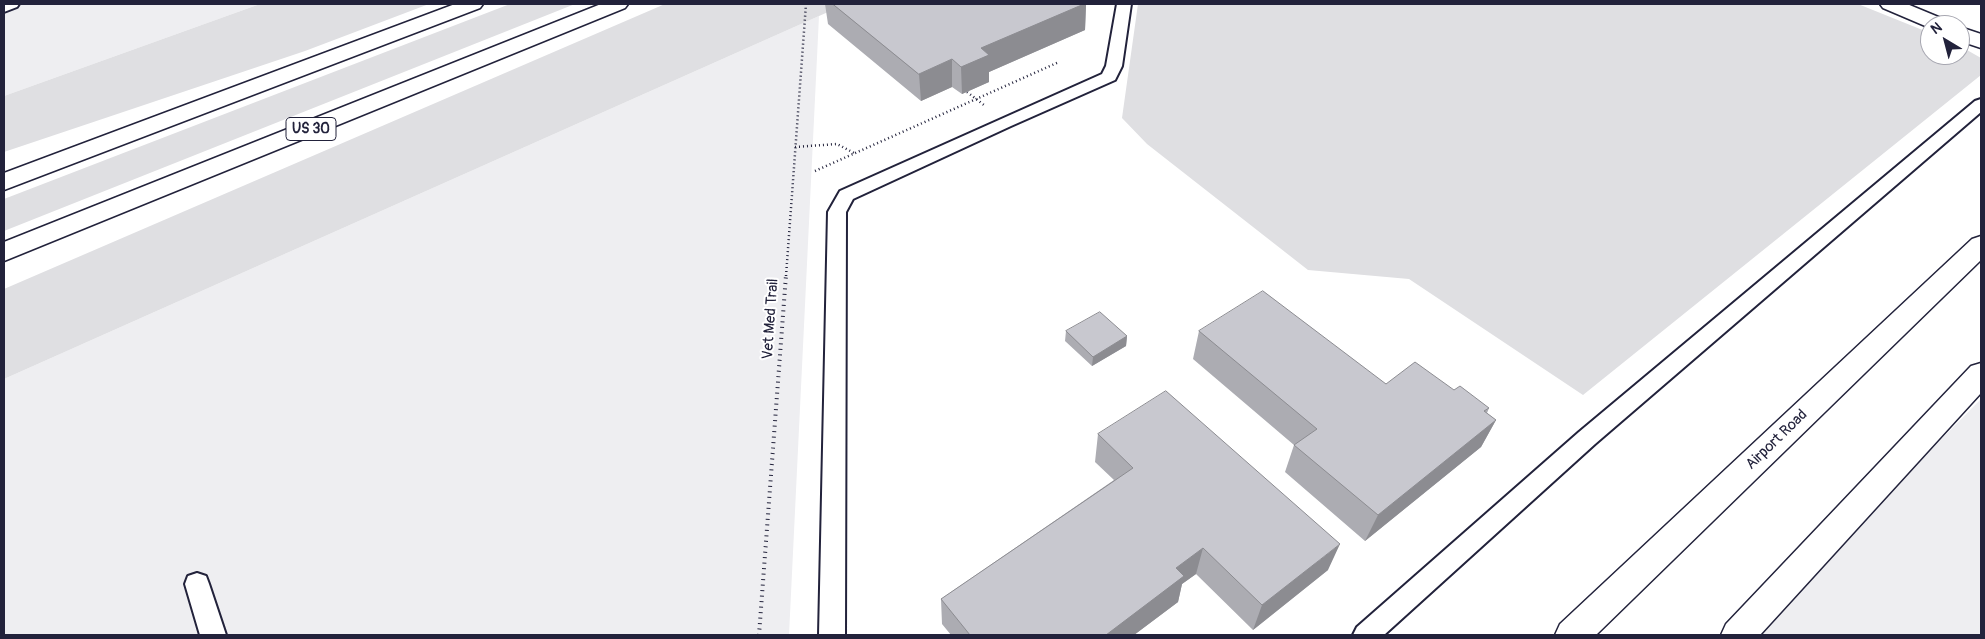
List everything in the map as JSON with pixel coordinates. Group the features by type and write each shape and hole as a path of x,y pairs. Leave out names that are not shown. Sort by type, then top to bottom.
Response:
{"main road":[{"path":"4,182 473,4"},
{"name":"US 30","path":"4,252 618,4"},
{"path":"1890,4 1920,16"},
{"path":"4,268 394,96"},
{"path":"4,163 33,152 187,112"},
{"name":"Airport Road","path":"1572,635 1981,245"},
{"path":"1738,635 1981,374"}],"lane":[{"path":"4,8 12,4"},
{"path":"832,635 837,212 846,195 1005,122 1109,77 1114,66 1124,4"},
{"path":"1366,635 1587,438 1981,104"},
{"path":"197,584 213,635"}],"path":[{"name":"Vet Med Trail","path":"759,635 806,4"},
{"path":"815,171 1058,62"},
{"path":"795,146 837,144 854,153"}],"shaded area":[{"path":"4,4 260,4 4,96"},
{"path":"260,4 429,4 305,51 4,152 4,96"},
{"path":"510,4 575,4 4,231 4,199"},
{"path":"665,4 846,4 4,379 4,289"},
{"path":"1138,4 1858,4 1920,29 1920,65 1970,65 1970,52 1981,58 1981,75 1583,395 1409,279 1308,270 1147,144 1122,118"},
{"path":"819,16 789,635 4,635 4,379"},
{"path":"1981,399 1981,635 1748,635"}],"building":[{"path":"833,4 1084,4 981,48 989,55 961,67 952,59 919,74"},
{"path":"1263,291 1386,384 1415,362 1454,390 1460,386 1489,408 1484,411 1496,420 1378,515 1294,445 1317,429 1199,331"},
{"path":"1100,312 1127,336 1093,357 1066,331"},
{"path":"1166,391 1340,544 1262,605 1203,548 1176,568 1184,576 1106,635 970,635 941,599 1133,468 1098,434"}]}
